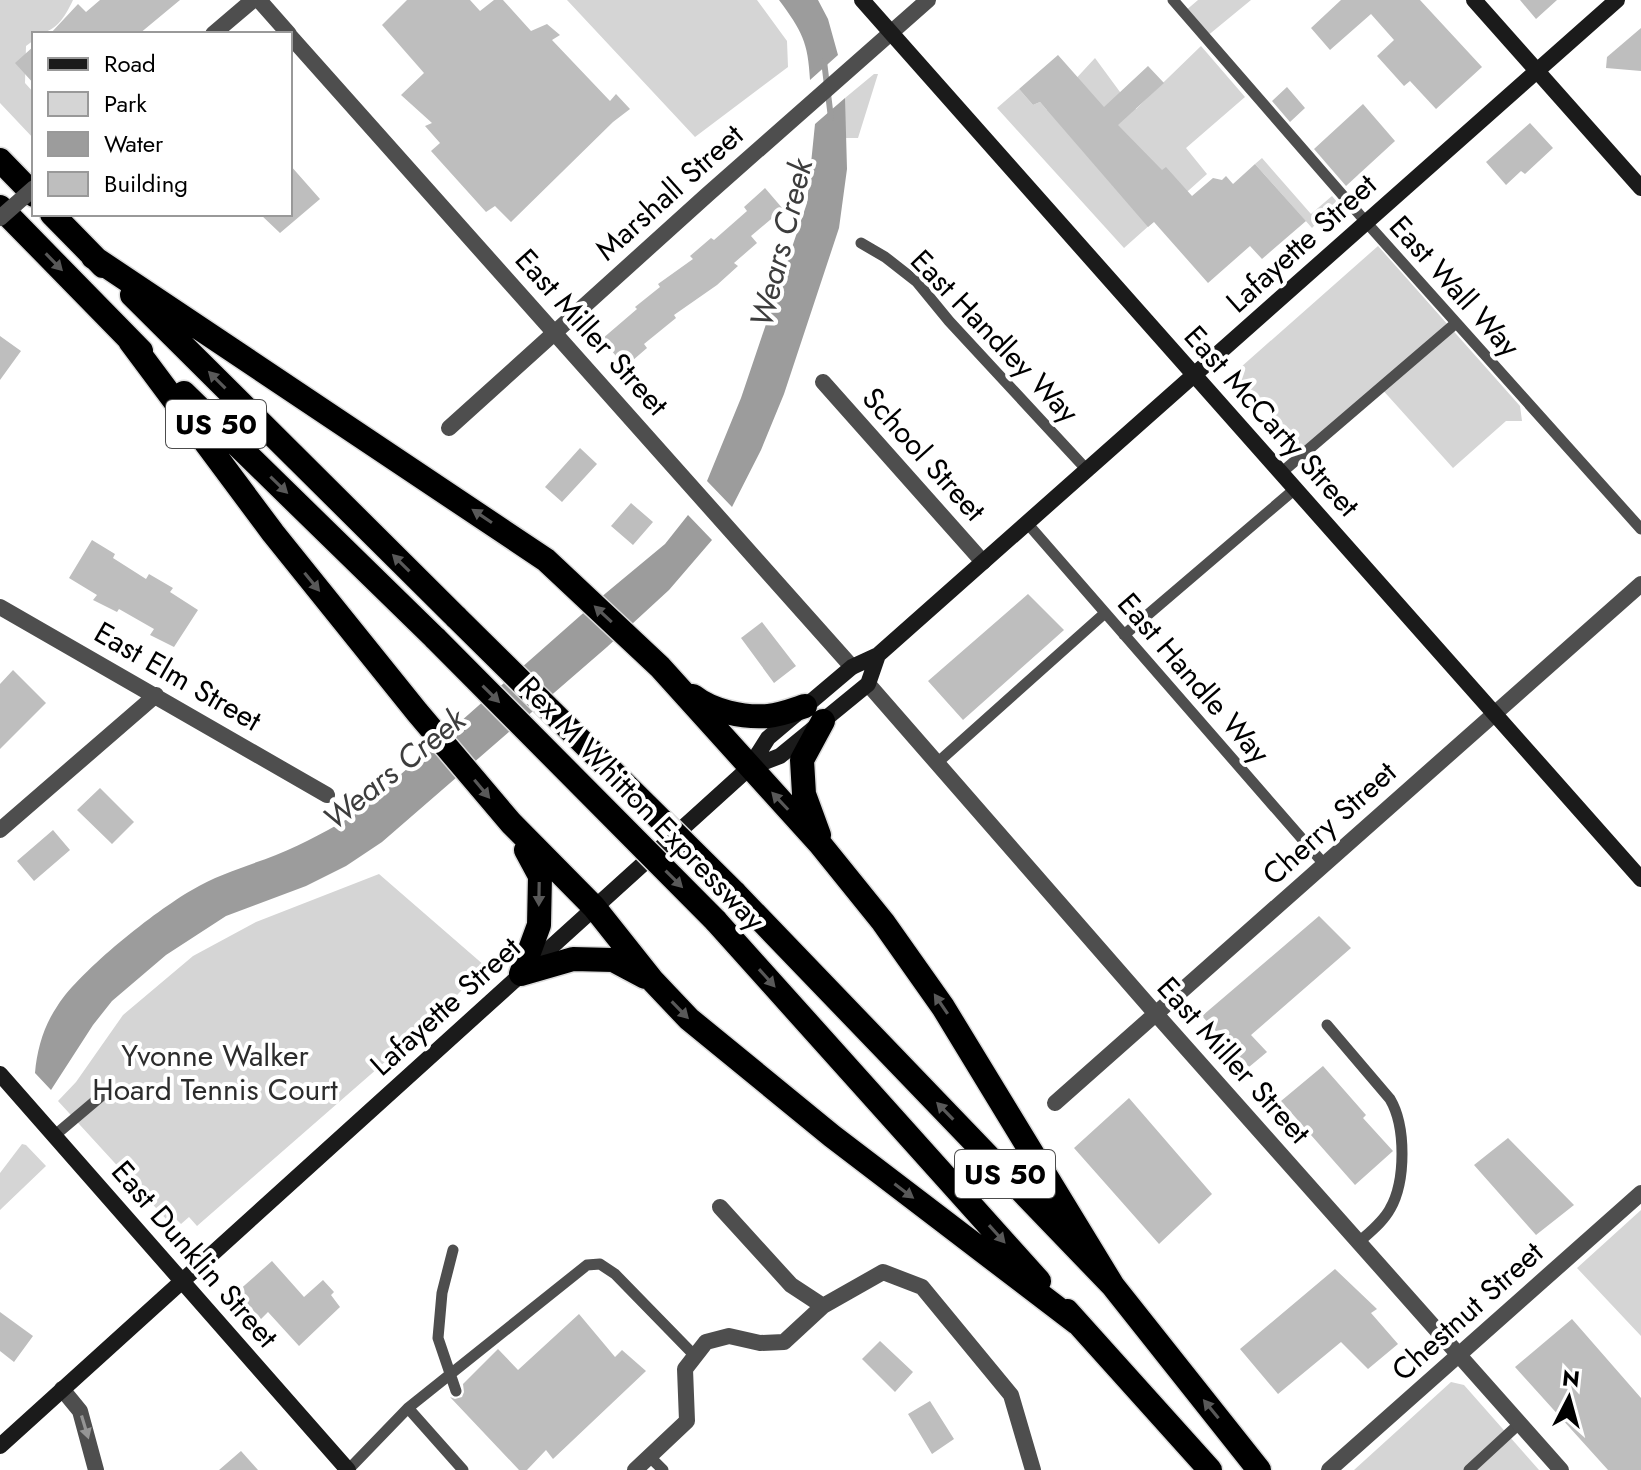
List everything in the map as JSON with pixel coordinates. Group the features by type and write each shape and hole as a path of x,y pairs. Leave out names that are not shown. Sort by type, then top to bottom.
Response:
{"highway":[{"path":"0,160 32,193"},
{"name":"Rex M Whitton Expressway","path":"0,207 130,341 436,639 715,920 1210,1470"},
{"name":"Rex M Whitton Expressway","path":"54,216 734,892 1113,1286 1259,1470"},
{"path":"93,257 546,560 665,673 704,705 733,713 767,716 814,714 802,760 804,794 809,813 829,855"},
{"path":"130,341 273,533 417,712 511,823 594,907 652,980 689,1019 832,1136 1077,1323"},
{"path":"665,673 829,855 883,922 943,1007 1113,1286"},
{"path":"511,823 540,876 539,925 521,974"},
{"path":"521,974 573,959 613,960 652,980"}],"main road":[{"name":"East McCarty Street","path":"862,0 1641,879"},
{"path":"1474,0 1641,188"},
{"name":"Lafayette Street","path":"814,714 852,667 878,655 1617,0"},
{"name":"Lafayette Street","path":"0,1446 749,768 768,738 868,684 878,655"},
{"name":"East Dunklin Street","path":"0,1074 348,1470"}],"street":[{"path":"215,32 253,0"},
{"name":"East Miller Street","path":"259,0 286,32"},
{"name":"Marshall Street","path":"449,428 928,0"},
{"name":"East Miller Street","path":"292,38 852,667"},
{"path":"0,218 32,190"},
{"name":"School Street","path":"823,382 983,562"},
{"name":"Cherry Street","path":"1055,1103 1641,584"},
{"name":"East Elm Street","path":"2,612 156,695 327,795"},
{"name":"East Miller Street","path":"868,684 1561,1470"},
{"path":"0,830 156,695"},
{"name":"Chestnut Street","path":"1330,1469 1641,1193"},
{"path":"720,1207 791,1285 823,1306"},
{"path":"635,1470 687,1421 685,1369 706,1342 729,1336 760,1343 784,1342 823,1306 883,1272 922,1287 1011,1395 1033,1470"},
{"path":"62,1389 80,1411 96,1470"}],"lane":[{"name":"East Wall Way","path":"1173,0 1366,222 1641,529"},
{"name":"East Handley Way","path":"861,243 917,282 949,321 1087,470"},
{"path":"1281,473 1456,323"},
{"path":"1124,635 1295,489"},
{"name":"East Handle Way","path":"1027,523 1324,864"},
{"path":"937,763 1105,613"},
{"path":"1327,1025 1390,1099 1397,1110 1401,1129 1400,1177 1390,1210 1359,1242"},
{"path":"54,1136 106,1092"},
{"path":"453,1250 442,1293 438,1338 456,1391"},
{"path":"348,1470 408,1408 587,1265 600,1264 615,1274 695,1356"},
{"path":"408,1408 463,1470"},
{"path":"1469,1470 1520,1423"},
{"path":"649,1456 663,1470"}],"green space":[{"path":"0,0 73,0 53,28 32,32 32,42 26,46 25,83 32,91 32,137 0,103"},
{"path":"567,0 757,0 787,41 788,67 695,137"},
{"path":"1198,0 1251,0 1206,37 1184,12"},
{"path":"1201,46 1245,97 1186,148 1207,174 1124,248 997,108 1019,89 1033,105 1040,102 1047,110 1095,58 1136,109"},
{"path":"878,74 858,138 845,138 845,98"},
{"path":"1262,158 1311,214 1332,196 1337,202 1312,228 1255,164"},
{"path":"1378,246 1520,406 1522,421 1506,421 1453,468 1380,387 1303,455 1285,437 1274,414 1239,378 1241,367"},
{"name":"Yvonne Walker Hoard Tennis Court","path":"379,874 485,966 433,1020 197,1226 189,1217 181,1224 173,1216 167,1220 58,1101 76,1082 123,1015 193,956 256,922"},
{"path":"22,1144 46,1166 0,1210 0,1173"},
{"path":"1641,1210 1641,1336 1577,1268"},
{"path":"1451,1382 1464,1385 1539,1470 1354,1470"}],"water":[{"path":"779,0 818,0 828,19 838,55 810,80 808,56 802,37"},
{"path":"845,98 847,169 839,228 784,394 761,450 732,507 707,481 741,398 807,203 815,124"},
{"path":"688,515 712,540 669,590 382,842 346,866 306,886 226,916 166,955 112,1001 51,1090 35,1073 42,1038 58,1005 83,975 120,942 202,884 297,846 357,813 665,544"}],"building":[{"path":"100,0 180,0 141,32 52,32 78,4 86,12"},
{"path":"407,0 470,0 480,11 494,0 503,0 531,31 547,24 560,35 552,40 610,101 616,94 630,109 511,222 495,206 486,212 431,151 440,143 425,126 432,123 401,95 424,73 382,25"},
{"path":"1341,0 1420,0 1482,67 1436,109 1410,81 1404,86 1377,56 1394,40 1371,14 1330,50 1311,28"},
{"path":"1520,0 1557,0 1536,19"},
{"path":"1641,28 1641,71 1606,68 1607,57"},
{"path":"32,48 32,82 15,63"},
{"path":"1058,55 1104,107 1148,66 1164,83 1118,125 1162,170 1166,167 1192,196 1213,178 1222,180 1226,176 1233,184 1255,164 1306,221 1262,259 1250,246 1208,283 1154,222 1148,227 1040,102 1033,105 1019,89"},
{"path":"1287,87 1305,108 1290,122 1272,101"},
{"path":"1363,104 1395,141 1346,186 1314,149"},
{"path":"1530,123 1553,148 1525,174 1521,171 1506,185 1486,162"},
{"path":"292,167 320,199 280,233 262,216 292,216"},
{"path":"765,188 783,209 751,236 757,243 734,263 738,266 717,285 674,315 676,318 644,344 647,348 625,367 602,339 660,287 658,284 693,259 690,256 747,211 744,207"},
{"path":"0,336 21,351 0,380"},
{"path":"580,448 597,464 562,502 545,487"},
{"path":"631,503 653,522 633,545 611,526"},
{"path":"92,540 146,579 149,574 173,588 170,592 198,610 174,647 150,635 154,629 119,609 117,612 93,600 97,595 69,578"},
{"path":"1028,594 1064,630 963,720 928,681"},
{"path":"762,622 796,666 774,683 741,638"},
{"path":"13,670 46,703 0,749 0,684"},
{"path":"100,788 134,822 112,844 77,810"},
{"path":"53,830 70,850 34,881 17,861"},
{"path":"1319,916 1351,948 1251,1035 1267,1052 1249,1067 1202,1016"},
{"path":"1323,1066 1393,1151 1355,1185 1281,1101"},
{"path":"1129,1098 1212,1194 1159,1244 1074,1148"},
{"path":"1508,1138 1574,1205 1536,1235 1474,1165"},
{"path":"272,1261 304,1297 323,1280 334,1292 331,1295 340,1307 299,1346 268,1312 261,1319 237,1292"},
{"path":"1335,1269 1377,1309 1371,1313 1398,1344 1368,1369 1341,1342 1278,1394 1240,1349"},
{"path":"0,1312 33,1336 14,1362 0,1351"},
{"path":"579,1314 615,1357 622,1350 646,1371 553,1459 546,1450 527,1470 519,1470 450,1397 462,1397 463,1384 498,1349 518,1370"},
{"path":"1572,1319 1641,1398 1641,1470 1608,1470 1515,1367"},
{"path":"880,1341 913,1372 895,1392 862,1359"},
{"path":"930,1401 954,1439 932,1454 908,1414"},
{"path":"241,1451 258,1470 219,1470"}],"waterway":[{"name":"Wears Creek","path":"824,61 831,118"}]}
